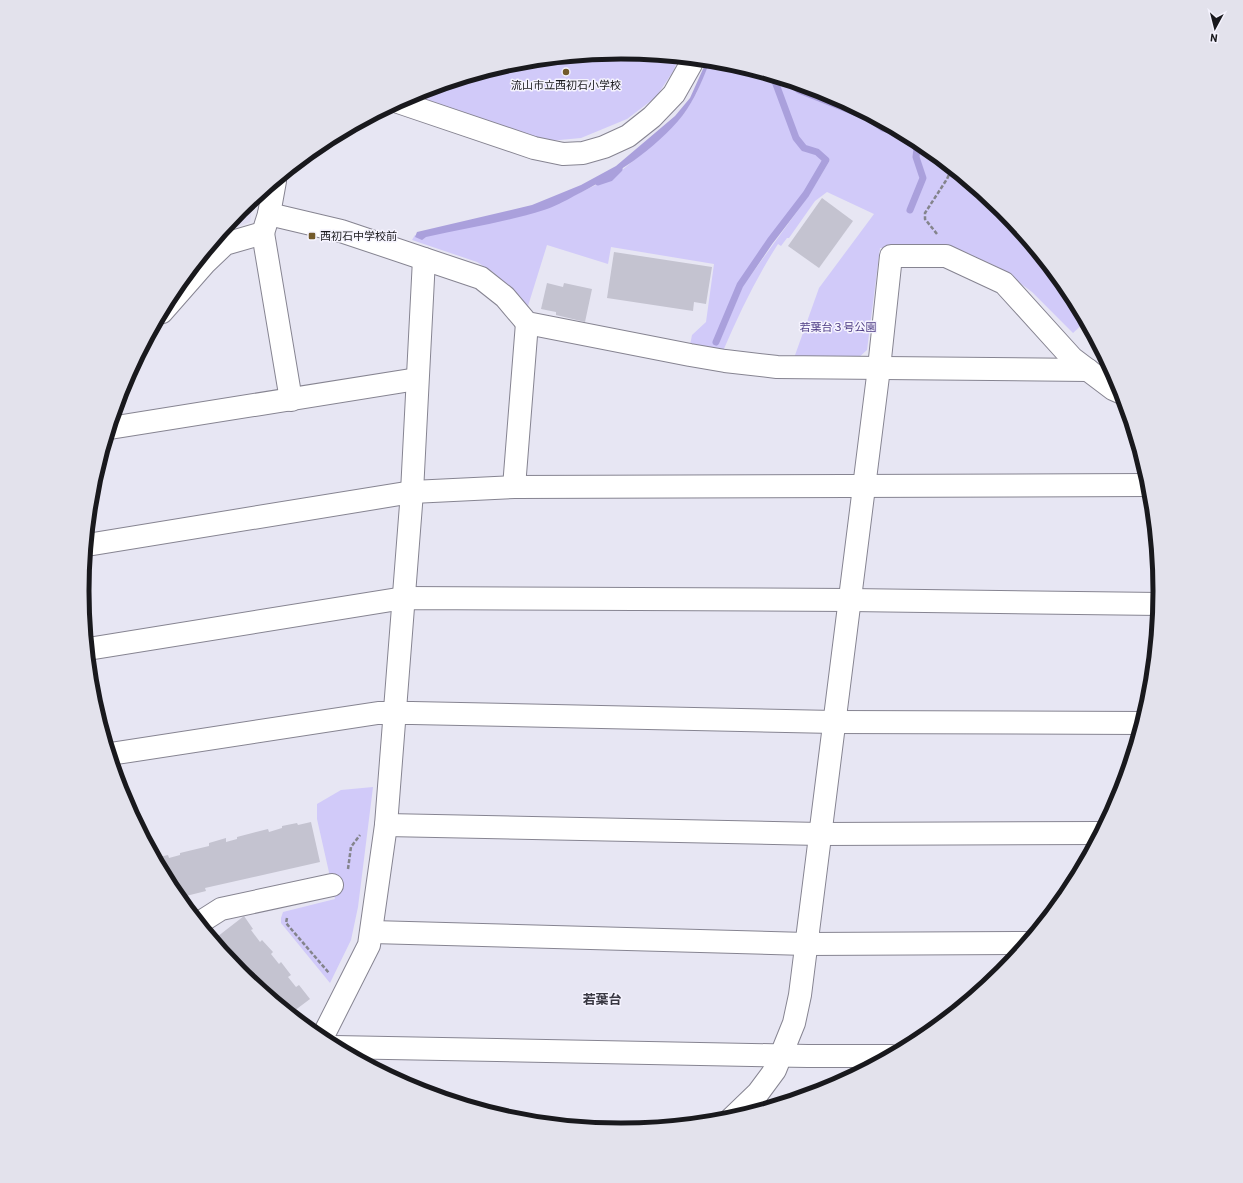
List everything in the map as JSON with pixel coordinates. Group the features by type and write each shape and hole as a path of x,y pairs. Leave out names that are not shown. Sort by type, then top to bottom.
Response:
{"street":[{"path":"407,105 534,148 563,154 583,153 604,147 628,136 652,117 674,94 691,64"},
{"path":"274,188 266,224 291,400"},
{"path":"190,280 225,244 266,224 341,231 481,278 505,297 527,323 725,361 777,367 1088,370"},
{"path":"741,1110 758,1093 775,1070 794,1023 800,995 879,368 891,256 946,256 1004,283 1072,358 1114,390"},
{"path":"325,1033 369,945 386,825 412,492 424,259"},
{"path":"514,487 527,323"},
{"path":"115,427 417,379"},
{"path":"91,544 412,492 514,487 1143,485"},
{"path":"93,648 404,598 850,600 1154,604"},
{"path":"114,753 378,713 834,722 1138,722"},
{"path":"386,825 820,834 1095,834"},
{"path":"203,921 221,909 332,885"},
{"path":"372,932 806,944 1022,943"},
{"path":"346,1047 882,1056"}],"path":[{"path":"946,256 942,240 925,219 925,213 948,179 950,173"},
{"path":"287,915 286,923 346,992"}],"shaded area":[{"path":"704,66 708,66 702,82 691,102 683,115 672,128 647,151 604,180 563,202 544,210 426,237 422,240 415,237 417,232 532,205 581,185 616,166 675,116 690,98"},
{"path":"252,208 250,222 231,230"}],"green space":[{"path":"622,59 677,62 674,70 656,97 627,119 581,138 549,141 418,100 450,87 484,77 518,69 552,64 587,60"},
{"name":"若葉台３号公園","path":"708,66 759,77 793,87 857,114 888,130 946,169 973,191 998,215 1022,240 1044,267 1082,324 1073,333 1032,292 1000,268 953,247 880,248 867,350 857,359 794,358 819,288 874,214 827,192 815,201 789,238 787,238 781,246 778,244 748,296 723,351 690,345 692,335 706,322 714,264 611,247 608,264 547,245 528,306 493,272 477,262 412,240 415,235 422,238 426,234 504,220 545,209 596,185 621,171 664,135 683,115 696,94","holes":["798,139 805,147 817,149 830,160 809,195 743,286 719,343 715,341 739,284 824,161 818,154 802,147"]},
{"path":"373,787 358,907 351,940 330,983 281,923 281,918 283,912 335,899 317,819 317,804 341,790"}],"building":[{"path":"822,198 853,221 819,268 788,246"},
{"path":"614,252 712,267 706,304 694,302 693,311 607,298"},
{"path":"547,283 563,287 564,283 592,289 585,322 556,315 556,312 541,309"},
{"path":"311,822 320,862 205,888 206,891 185,896 159,857 168,855 169,858 180,855 180,853 209,846 209,843 226,838 226,842 237,839 237,837 268,829 269,832 282,828 282,826 297,823 298,825"},
{"path":"244,916 253,929 251,930 260,942 262,940 273,952 271,954 279,964 281,962 291,975 288,977 296,987 299,985 310,999 294,1011 270,992 216,937"}],"waterway":[{"path":"716,342 740,285 770,241 806,194 826,160 817,152 804,148 796,138 775,82"},
{"path":"797,89 833,104"},
{"path":"880,126 885,129"},
{"path":"910,210 923,178 916,157 917,149"},
{"path":"598,182 610,178 619,169"}],"place":[{"name":"流山市立西初石小学校","path":"566,72"},
{"name":"西初石中学校前","path":"312,236"}],"district":[{"name":"若葉台","path":"602,999"}]}
